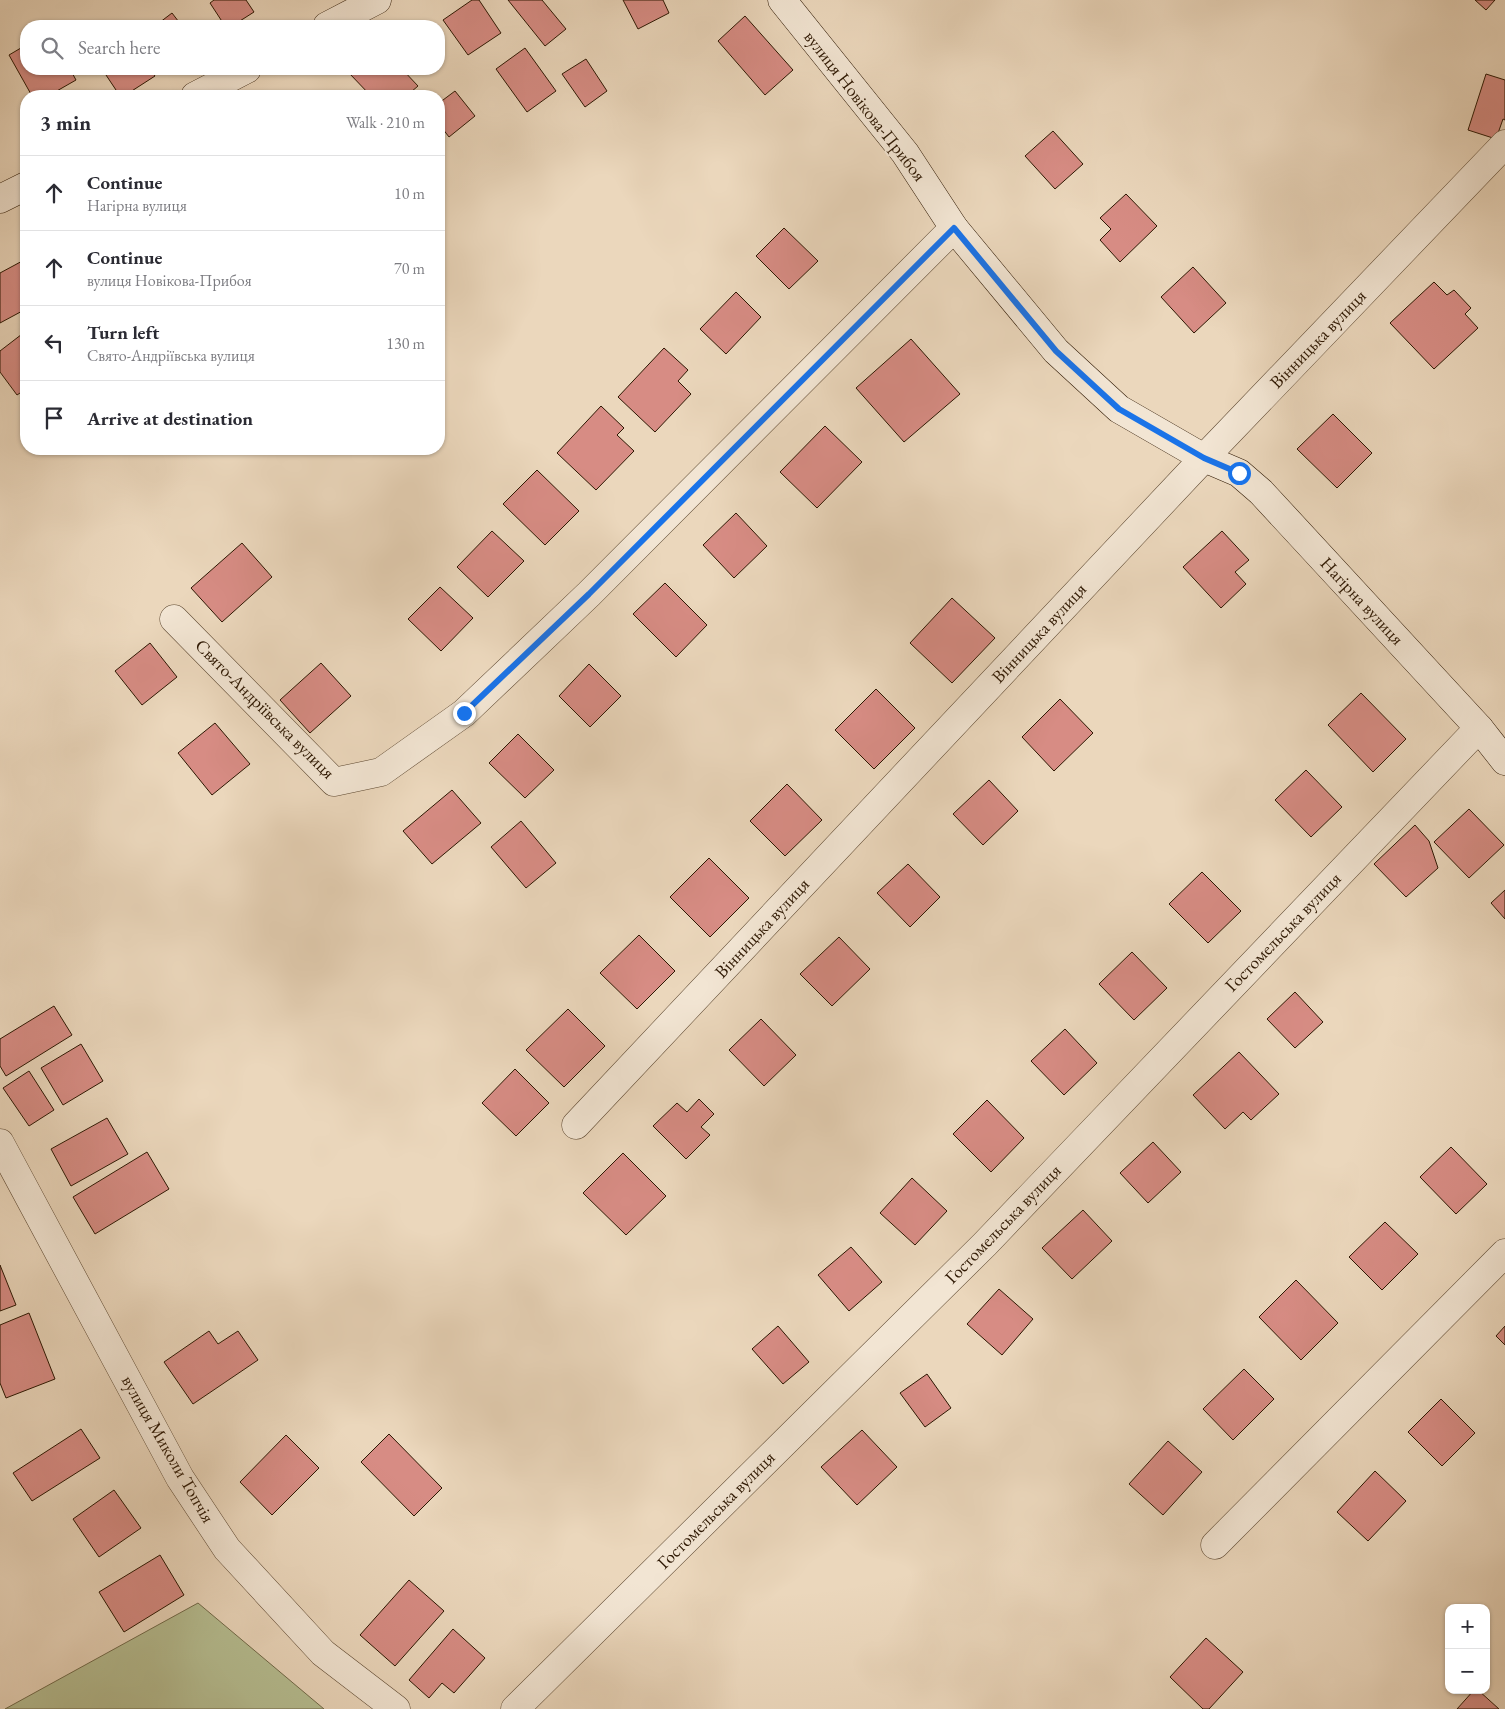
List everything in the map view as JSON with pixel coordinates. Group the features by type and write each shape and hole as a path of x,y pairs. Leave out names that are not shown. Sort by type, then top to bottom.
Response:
{"street":[{"path":"339,20 377,0"},
{"name":"вулиця Новікова-Прибоя","path":"782,0 905,153 954,228 1056,351 1119,409 1204,458"},
{"path":"207,90 235,75"},
{"name":"Вінницька вулиця","path":"576,1125 1204,458 1505,144"},
{"path":"0,199 20,189"},
{"name":"Свято-Андріївська вулиця","path":"174,619 334,782 381,772 464,713 589,594 954,228"},
{"name":"Нагірна вулиця","path":"1204,458 1239,473 1261,492 1479,728 1505,761"},
{"name":"Гостомельська вулиця","path":"515,1709 985,1244 1479,728"},
{"name":"вулиця Миколи Топчія","path":"0,1143 180,1478 227,1550 322,1653 396,1709"},
{"path":"1215,1544 1505,1253"}],"green space":[{"path":"198,1603 324,1709 5,1709"}],"building":[{"path":"214,0 246,0 254,12 241,20 221,20 210,3"},
{"path":"472,0 479,0 501,33 468,55 445,23 445,20 443,20"},
{"path":"508,0 542,0 566,29 545,46"},
{"path":"623,0 663,0 669,13 638,29"},
{"path":"1475,0 1495,0 1486,10"},
{"path":"172,13 177,20 163,20"},
{"path":"745,16 793,70 765,95 718,41"},
{"path":"525,48 556,91 527,112 496,69"},
{"path":"20,49 20,75 9,55"},
{"path":"586,59 607,91 585,107 562,74"},
{"path":"1486,74 1505,80 1505,120 1503,119 1496,139 1468,130"},
{"path":"20,75 73,75 76,80 58,90 29,90"},
{"path":"106,75 155,76 133,90 116,90"},
{"path":"351,75 408,75 418,86 413,90 365,90"},
{"path":"455,91 475,116 449,137 445,132 445,98"},
{"path":"1053,131 1083,164 1055,189 1025,156"},
{"path":"1126,194 1157,226 1120,262 1100,240 1111,229 1100,218"},
{"path":"784,228 818,261 789,289 756,256"},
{"path":"20,262 20,312 0,323 0,273"},
{"path":"1193,267 1226,303 1194,333 1161,297"},
{"path":"1434,282 1447,295 1454,290 1471,308 1465,314 1478,328 1434,369 1390,323"},
{"path":"736,292 761,317 726,354 700,329"},
{"path":"20,336 20,393 17,395 0,372 0,351"},
{"path":"911,339 960,394 904,442 856,388"},
{"path":"664,348 688,370 678,381 691,394 655,432 618,397"},
{"path":"601,406 624,428 617,435 634,451 596,490 557,453"},
{"path":"1333,414 1372,453 1337,488 1297,449"},
{"path":"825,426 862,462 817,508 780,472"},
{"path":"537,470 579,511 545,545 503,504"},
{"path":"736,513 767,546 734,578 703,545"},
{"path":"492,531 524,561 488,597 457,567"},
{"path":"1222,531 1249,560 1235,572 1246,584 1221,608 1183,567"},
{"path":"242,543 272,577 222,622 191,588"},
{"path":"665,583 707,625 676,657 633,614"},
{"path":"440,587 473,618 441,651 408,619"},
{"path":"952,598 995,638 952,683 910,643"},
{"path":"150,643 177,677 142,705 115,671"},
{"path":"321,663 351,696 310,733 280,700"},
{"path":"589,664 621,696 590,727 559,696"},
{"path":"876,689 915,728 874,769 835,730"},
{"path":"1361,693 1406,739 1373,772 1328,725"},
{"path":"1060,699 1093,733 1054,771 1022,737"},
{"path":"215,723 250,764 212,795 178,753"},
{"path":"518,734 554,770 525,798 489,763"},
{"path":"1306,770 1342,807 1311,837 1275,800"},
{"path":"989,780 1018,811 983,845 953,814"},
{"path":"787,784 822,820 785,856 750,821"},
{"path":"452,790 481,823 432,864 403,831"},
{"path":"1469,809 1504,845 1469,878 1434,842"},
{"path":"521,821 556,863 526,888 491,847"},
{"path":"1415,825 1429,841 1438,868 1406,897 1374,864"},
{"path":"709,858 749,898 710,937 670,897"},
{"path":"908,864 940,897 910,927 877,893"},
{"path":"1202,872 1241,911 1208,943 1169,904"},
{"path":"1505,890 1505,919 1491,903"},
{"path":"639,935 675,971 637,1009 600,973"},
{"path":"839,937 870,969 832,1006 800,974"},
{"path":"1132,952 1167,988 1134,1020 1099,984"},
{"path":"1295,992 1323,1022 1295,1048 1267,1019"},
{"path":"54,1006 72,1035 6,1076 0,1066 0,1039"},
{"path":"568,1009 605,1046 564,1087 526,1050"},
{"path":"761,1019 796,1055 764,1086 729,1050"},
{"path":"1065,1029 1097,1063 1064,1095 1031,1061"},
{"path":"81,1044 103,1081 63,1105 41,1068"},
{"path":"1239,1052 1279,1094 1251,1120 1243,1112 1225,1129 1193,1095"},
{"path":"515,1069 549,1103 516,1136 482,1103"},
{"path":"29,1071 54,1110 29,1126 3,1088"},
{"path":"699,1099 714,1114 701,1127 710,1135 686,1159 653,1126 677,1103 687,1112"},
{"path":"987,1100 1024,1138 991,1172 953,1134"},
{"path":"107,1118 128,1154 71,1186 51,1149"},
{"path":"1153,1142 1181,1172 1148,1203 1120,1173"},
{"path":"1451,1147 1487,1184 1456,1214 1420,1177"},
{"path":"147,1152 169,1189 95,1234 73,1197"},
{"path":"623,1153 666,1196 626,1235 583,1193"},
{"path":"912,1178 947,1211 915,1245 880,1213"},
{"path":"1083,1210 1112,1241 1072,1279 1042,1248"},
{"path":"1385,1222 1418,1254 1382,1290 1349,1257"},
{"path":"851,1247 882,1282 849,1311 818,1275"},
{"path":"0,1265 16,1305 0,1311"},
{"path":"1296,1280 1338,1323 1301,1360 1259,1317"},
{"path":"999,1289 1033,1319 1002,1355 967,1324"},
{"path":"29,1313 55,1379 6,1398 0,1383 0,1325"},
{"path":"778,1326 809,1362 783,1384 752,1349"},
{"path":"1505,1326 1505,1345 1496,1336"},
{"path":"209,1331 218,1344 238,1331 258,1360 193,1404 164,1362"},
{"path":"1244,1369 1274,1399 1233,1440 1203,1409"},
{"path":"927,1374 951,1408 925,1427 900,1393"},
{"path":"1441,1399 1475,1433 1442,1466 1408,1432"},
{"path":"81,1429 100,1458 32,1501 13,1473"},
{"path":"862,1430 897,1467 857,1505 821,1467"},
{"path":"389,1434 442,1488 414,1516 361,1462"},
{"path":"286,1435 319,1468 272,1515 240,1482"},
{"path":"1168,1441 1202,1472 1163,1515 1129,1484"},
{"path":"1375,1471 1406,1501 1368,1541 1337,1512"},
{"path":"114,1490 141,1528 99,1557 73,1519"},
{"path":"160,1555 184,1595 124,1632 99,1592"},
{"path":"409,1580 444,1611 395,1666 360,1635"},
{"path":"453,1629 485,1658 454,1693 442,1683 429,1698 409,1680"},
{"path":"1206,1638 1243,1672 1209,1709 1203,1709 1170,1677"},
{"path":"1470,1694 1482,1694 1499,1709 1457,1709"}],"route":[{"path":"464,713 589,594 954,228 1056,351 1119,409 1204,458 1239,473"}]}
